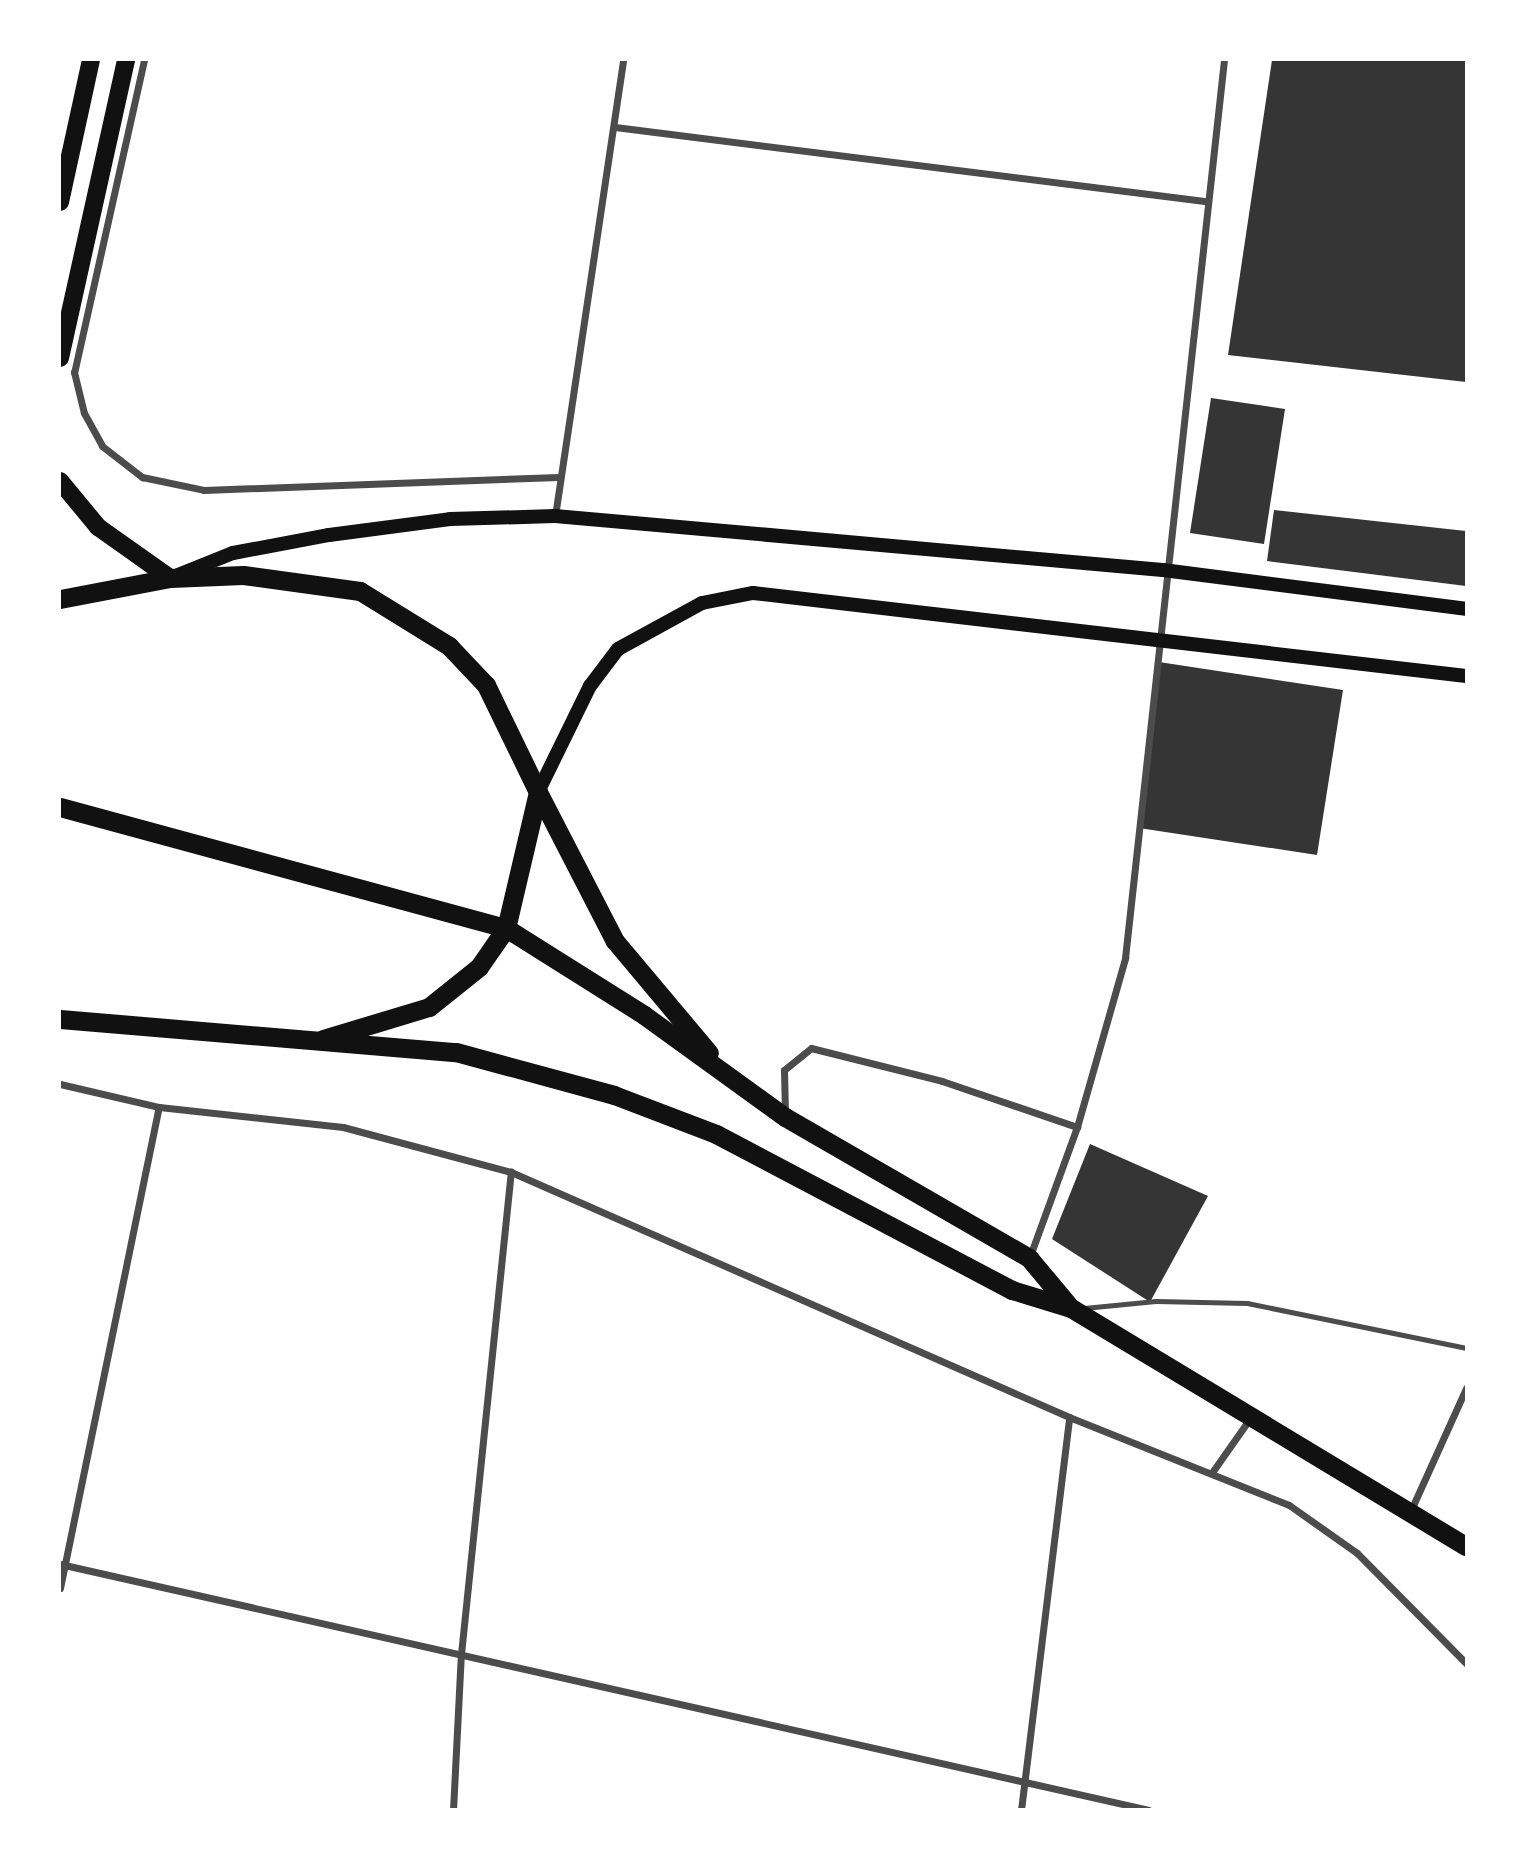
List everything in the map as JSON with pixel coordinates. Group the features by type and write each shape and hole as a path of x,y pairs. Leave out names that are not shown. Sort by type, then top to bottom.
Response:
{"highway":[{"path":"60,599 170,578 243,575 360,591 404,613 449,646 486,685 537,792 615,941 737,1085"},
{"path":"309,1042 429,1007 479,967 506,928 537,792"},
{"path":"60,807 506,928 644,1015 737,1085 785,1117 1029,1258 1071,1308"},
{"path":"60,1019 309,1042 456,1052 614,1095 716,1134 1012,1290 1071,1308 1466,1546"}],"main road":[{"path":"60,202 91,60"},
{"path":"60,358 126,60"},
{"path":"60,481 98,527 170,578 233,552 329,535 450,519 555,516 1163,570 1466,610"},
{"path":"537,792 590,686 618,649 702,603 753,593 1466,676"}],"street":[{"path":"144,60 74,372 84,413 102,446 142,477 204,490 559,477"},
{"path":"555,516 623,60"},
{"path":"1029,1258 1077,1127 1125,958 1163,570 1204,201 1223,60"},
{"path":"615,127 1204,201"},
{"path":"80,265 93,288"},
{"path":"785,1117 784,1070 811,1048 942,1081 1077,1127"},
{"path":"60,1084 159,1107 343,1127 511,1172 1069,1417 1213,1471 1289,1505 1357,1553 1466,1663"},
{"path":"60,1588 61,1564 159,1107"},
{"path":"453,1810 461,1654 511,1172"},
{"path":"1410,1510 1466,1388"},
{"path":"1213,1471 1252,1416"},
{"path":"1021,1810 1069,1417"},
{"path":"61,1564 1025,1778 1149,1810"}],"lane":[{"path":"1071,1308 1156,1301 1247,1303 1466,1348"}],"building":[{"path":"1272,60 1466,60 1466,382 1228,355"},
{"path":"1211,398 1285,409 1264,544 1190,533"},
{"path":"1274,510 1466,531 1466,586 1267,561"},
{"path":"1159,662 1343,690 1317,855 1139,828"},
{"path":"1090,1144 1208,1196 1150,1302 1052,1239"}]}
